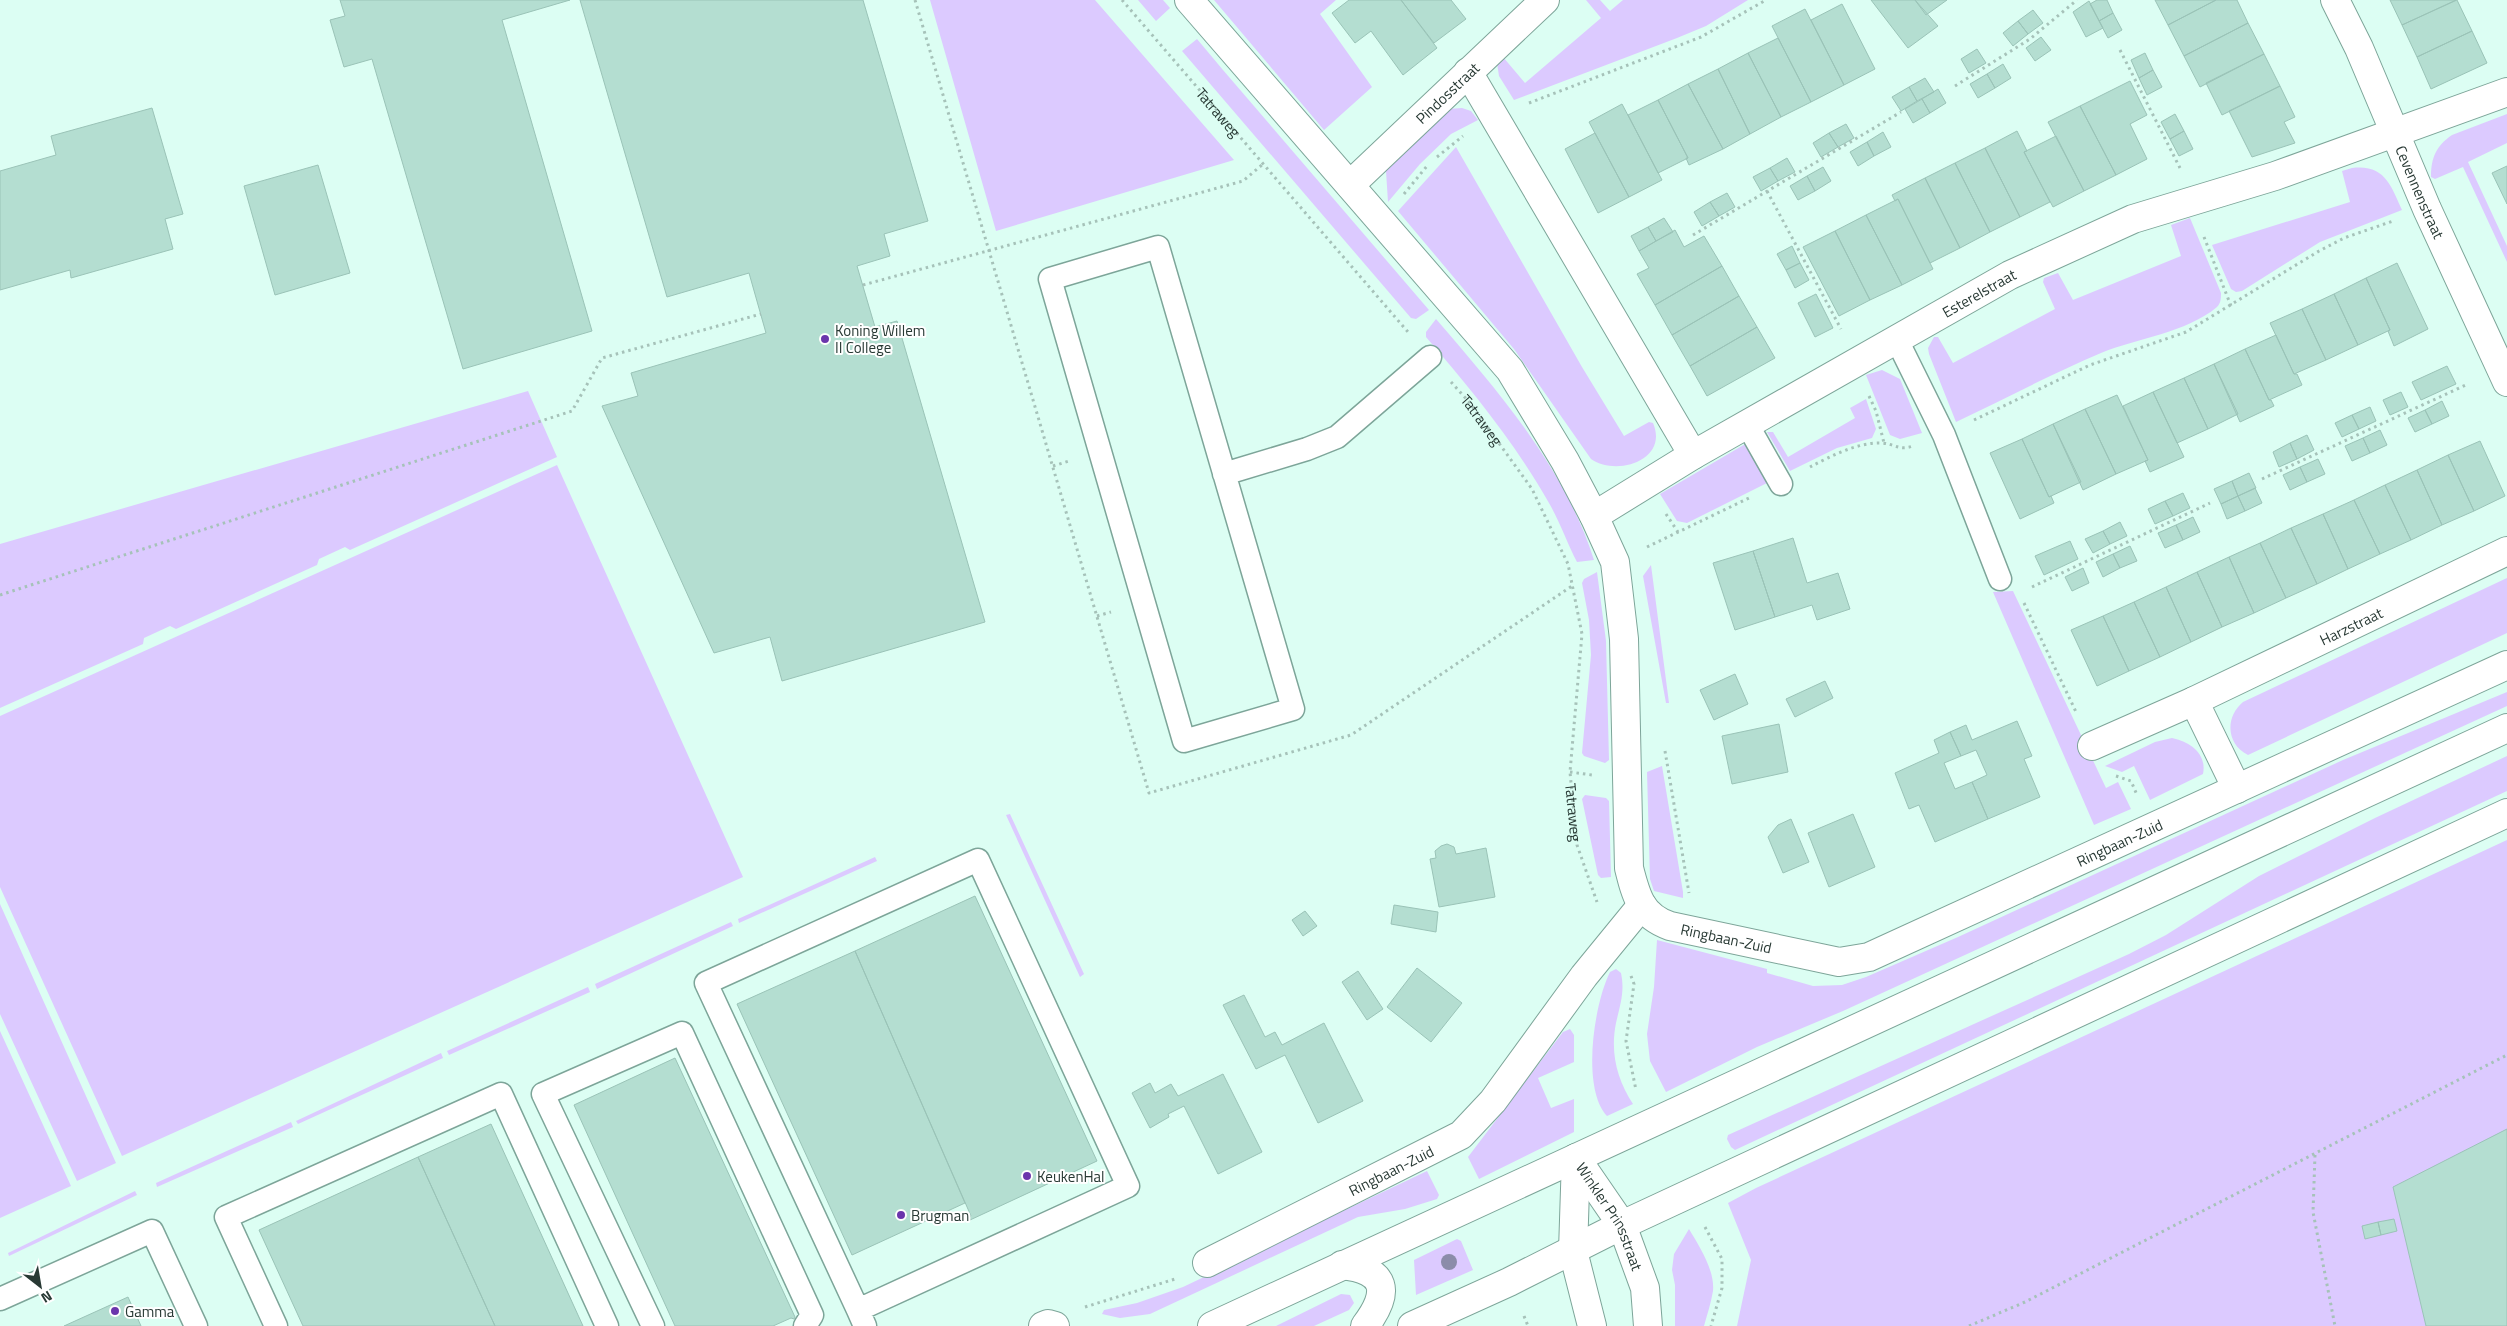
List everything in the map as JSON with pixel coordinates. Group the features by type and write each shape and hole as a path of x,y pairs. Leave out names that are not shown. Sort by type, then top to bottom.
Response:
{"street":[{"path":"1189,0 1510,370 1565,461 1594,516 1615,562 1624,639 1629,868 1634,888 1642,905"},
{"name":"Pindosstraat","path":"1350,185 1545,0"},
{"name":"Cevennenstraat","path":"2335,0 2359,48 2427,209 2504,375"},
{"path":"1468,72 1693,455"},
{"name":"Esterelstraat","path":"1594,516 1693,455 1855,361 2010,275 2133,219 2275,176 2507,92"},
{"name":"Harzstraat","path":"2092,746 2194,701 2507,551"},
{"name":"Ringbaan-Zuid","path":"1207,1263 1461,1135 1493,1101 1614,937 1642,905 1656,921 1696,931 1839,962 1869,957 2507,665"},
{"path":"2194,701 2237,789"},
{"path":"1212,1326 2507,728"},
{"path":"1412,1326 1573,1251 1622,1225 2507,812"},
{"name":"Winkler Prinsstraat","path":"1576,1158 1622,1225 1646,1288 1648,1326"},
{"name":"Winkler Prinsstraat","path":"1576,1158 1573,1251 1592,1326"},
{"path":"1342,1265 1362,1267 1372,1273 1381,1284 1380,1298 1374,1315 1365,1326"}],"lane":[{"path":"1158,247 1224,474 1293,709 1184,741 1050,279 1158,247"},
{"path":"1896,338 1944,436 2000,579"},
{"path":"1224,474 1307,449 1337,436 1430,357"},
{"path":"1747,424 1781,484"},
{"path":"978,860 1128,1186 862,1318 706,983 978,860"},
{"path":"652,1326 543,1094 682,1033 812,1315 805,1326"},
{"path":"276,1326 226,1217 501,1094 607,1326"},
{"path":"0,1299 152,1231 196,1326"}],"path":[{"path":"915,0 1149,793 1351,735 1572,586"},
{"name":"Tatraweg","path":"1122,0 1470,403 1532,489 1568,564 1582,634 1570,772 1578,845 1592,891 1614,937"},
{"path":"1382,222 1426,167 1455,140 1495,118 1551,94 1701,37 1759,2 1766,0"},
{"path":"1955,86 2030,39 2077,0"},
{"path":"2120,50 2193,200 2231,306"},
{"path":"1693,235 1901,112"},
{"path":"863,285 1243,180 1263,164"},
{"path":"1767,191 1855,361 1876,411 1884,443"},
{"path":"1615,562 1781,484 1842,452 1870,444 1884,443 1894,448 1907,448 1944,436 2090,364 2186,332 2319,251 2344,238 2427,209"},
{"path":"0,595 572,411 602,358 761,314"},
{"path":"2262,479 2504,375"},
{"path":"2019,593 2210,503"},
{"path":"2000,579 2016,588 2019,593 2105,773 2131,781 2152,827"},
{"path":"1664,745 1696,931"},
{"path":"1969,1326 2026,1302 2507,1055"},
{"path":"2315,1155 2313,1212 2335,1326"},
{"path":"1689,1194 1722,1258 1722,1288 1712,1326"},
{"path":"1049,1325 1080,1309 1172,1280 1207,1263"}],"shaded area":[{"path":"930,0 1095,0 1234,160 996,231"},
{"path":"1138,0 1163,0 1170,8 1156,21"},
{"path":"1214,0 1336,0 1320,14 1372,87 1324,130"},
{"path":"1586,0 1600,0 1610,11 1623,0 1748,0 1706,26 1514,100 1499,76 1497,63 1503,57 1525,83 1601,18"},
{"path":"1197,39 1429,310 1416,319 1411,318 1182,51"},
{"path":"1462,108 1471,111 1478,120 1451,134 1420,164 1388,202 1386,171 1402,150 1448,109"},
{"path":"2507,114 2507,143 2468,162 2507,246 2507,262 2463,167 2435,179 2431,177 2433,158 2438,148 2447,139 2452,135"},
{"path":"1456,147 1582,367 1624,436 1649,422 1653,423 1656,436 1654,447 1638,462 1614,466 1602,464 1591,459 1514,349 1398,211"},
{"path":"2352,168 2372,170 2385,178 2402,210 2320,242 2242,291 2236,292 2231,289 2212,245 2350,202 2342,171"},
{"path":"2190,218 2221,293 2221,299 2217,307 2205,316 2176,329 2101,353 1956,422 1929,354 1928,348 1934,337 1938,337 1953,363 2055,309 2043,282 2044,278 2058,273 2073,300 2181,256 2171,225"},
{"path":"1436,319 1506,403 1548,462 1566,494 1594,560 1577,562 1553,510 1522,459 1476,397 1426,337 1426,332"},
{"path":"1882,370 1900,379 1922,433 1900,439 1890,435 1866,375"},
{"path":"528,391 557,457 350,550 345,547 319,559 317,565 176,629 170,626 144,638 143,644 0,708 0,544"},
{"path":"1866,399 1876,429 1872,438 1837,448 1790,471 1767,432 1773,432 1788,457 1855,418 1850,408"},
{"path":"1747,443 1769,482 1687,523 1677,521 1660,494"},
{"path":"557,465 743,877 122,1156 0,887 0,716"},
{"path":"1651,565 1669,703 1666,703 1643,576"},
{"path":"1597,572 1606,641 1609,760 1605,763 1584,756 1582,753 1591,655 1589,620 1582,583 1584,579"},
{"path":"2507,578 2507,633 2248,755 2235,744 2230,730 2231,722 2237,708 2243,702"},
{"path":"2013,591 2106,788 2118,782 2131,809 2094,825 1993,592"},
{"path":"2507,692 2507,706 1843,1011 1757,1047 1666,1092 1650,1061 1647,1034 1654,987 1657,940 1767,969 1767,973 1813,986 1842,985 1866,977 1958,937 2343,760"},
{"path":"2172,738 2185,742 2196,750 2203,761 2203,774 2150,800 2134,766 2122,772 2105,766 2155,742"},
{"path":"2507,756 2507,791 1735,1150 1727,1139 1728,1135 2129,954 2166,935 2259,876 2375,818"},
{"path":"1662,766 1683,898 1654,891 1650,879 1647,772"},
{"path":"1585,795 1606,798 1609,801 1611,877 1601,878 1598,875 1582,799"},
{"path":"1010,814 1084,974 1080,977 1006,815"},
{"path":"2507,840 2507,1326 1737,1326 1751,1260 1728,1203 1756,1188"},
{"path":"875,857 877,861 739,923 738,919"},
{"path":"0,904 116,1163 77,1181 0,1014"},
{"path":"731,922 733,926 597,989 595,984"},
{"path":"1616,969 1621,973 1622,986 1614,1034 1616,1065 1627,1095 1633,1104 1607,1116 1599,1103 1594,1086 1592,1067 1593,1046 1595,1024 1604,986 1610,972"},
{"path":"588,987 590,992 449,1055 447,1051"},
{"path":"1570,1029 1574,1035 1574,1062 1538,1078 1551,1108 1574,1099 1574,1132 1479,1179 1468,1157 1563,1032"},
{"path":"0,1031 71,1186 0,1218"},
{"path":"441,1053 443,1058 298,1124 296,1121"},
{"path":"291,1122 293,1127 157,1187 156,1183"},
{"path":"1427,1171 1439,1195 1437,1199 1405,1209 1358,1217 1150,1314 1120,1318 1102,1314 1104,1310 1137,1303 1183,1287"},
{"path":"135,1191 137,1195 9,1256 8,1253"},
{"path":"1689,1229 1712,1275 1713,1291 1704,1326 1675,1326 1675,1285 1672,1270 1674,1254"},
{"path":"1457,1239 1461,1241 1473,1270 1416,1295 1414,1260"},
{"path":"1341,1294 1350,1295 1354,1303 1349,1310 1314,1326 1276,1326"}],"building":[{"path":"340,0 570,0 502,20 592,331 463,369 372,59 344,67 330,20 345,16"},
{"name":"Koning Willem II College","path":"580,0 863,0 928,221 884,234 890,256 857,266 875,327 897,321 985,622 782,681 770,637 714,653 602,406 638,396 631,373 766,333 749,273 667,297"},
{"path":"1349,0 1401,0 1437,48 1403,75 1371,31 1355,43 1332,13"},
{"path":"1401,0 1451,0 1466,19 1434,43"},
{"path":"1871,0 1915,0 1938,26 1908,48"},
{"path":"1915,0 1947,0 1926,15"},
{"path":"2097,0 2107,0 2113,13 2099,21 2090,4"},
{"path":"2155,0 2216,0 2168,25"},
{"path":"2216,0 2237,0 2248,23 2184,56 2168,25"},
{"path":"2390,0 2456,0 2402,25"},
{"path":"2457,0 2472,31 2417,57 2402,25"},
{"path":"2089,1 2103,28 2086,37 2073,12"},
{"path":"1842,4 1875,69 1844,85 1811,20"},
{"path":"1805,9 1844,85 1811,102 1772,26"},
{"path":"2033,10 2043,23 2028,34 2018,21"},
{"path":"2113,13 2122,30 2108,38 2099,21"},
{"path":"2018,21 2028,34 2013,46 2003,33"},
{"path":"2248,23 2264,54 2200,87 2184,56"},
{"path":"2472,31 2487,63 2431,89 2417,57"},
{"path":"2041,37 2051,50 2035,61 2026,48"},
{"path":"1778,38 1811,102 1781,117 1748,53"},
{"path":"1977,49 1986,63 1969,73 1961,59"},
{"path":"1748,53 1781,117 1750,134 1718,69"},
{"path":"2145,53 2153,70 2139,78 2131,60"},
{"path":"2264,54 2280,86 2222,115 2206,83"},
{"path":"2003,64 2011,78 1995,88 1987,74"},
{"path":"1718,69 1750,134 1723,149 1688,84"},
{"path":"2153,70 2162,87 2147,95 2139,78"},
{"path":"1987,74 1995,88 1978,98 1970,84"},
{"path":"1925,78 1934,92 1917,101 1909,87"},
{"path":"2130,81 2147,115 2130,124 2147,159 2116,175 2080,106"},
{"path":"1688,84 1723,149 1689,165 1686,158 1688,158 1658,100"},
{"path":"2280,86 2295,117 2284,122 2295,143 2252,157 2229,111"},
{"path":"1909,87 1917,101 1901,111 1892,97"},
{"path":"1938,89 1946,103 1930,113 1922,99"},
{"path":"1922,99 1930,113 1913,123 1905,109"},
{"path":"1658,100 1688,158 1658,173 1628,115"},
{"path":"1622,104 1662,180 1629,197 1589,122"},
{"path":"2080,106 2116,175 2084,191 2048,122"},
{"path":"152,108 183,214 165,219 173,249 71,278 70,270 0,290 0,171 56,155 51,136"},
{"path":"2175,114 2184,131 2170,139 2161,122"},
{"path":"1846,124 1854,138 1838,147 1829,133"},
{"path":"2017,131 2027,151 2024,152 2050,202 2020,217 1985,148"},
{"path":"2184,131 2193,149 2179,156 2170,139"},
{"path":"1883,132 1891,147 1874,156 1867,142"},
{"path":"1595,133 1629,197 1598,213 1565,149"},
{"path":"1829,133 1838,147 1821,157 1813,143"},
{"path":"2056,136 2084,191 2053,207 2024,152"},
{"path":"1867,142 1874,156 1858,166 1850,152"},
{"path":"1985,148 2020,217 1990,232 1955,163"},
{"path":"1787,158 1795,172 1778,181 1770,168"},
{"path":"1955,163 1990,232 1960,248 1925,178"},
{"path":"318,165 350,273 275,295 244,186"},
{"path":"2507,166 2507,204 2492,173"},
{"path":"1823,167 1831,181 1815,191 1807,176"},
{"path":"1770,168 1778,181 1761,191 1753,177"},
{"path":"1807,176 1815,191 1798,200 1790,186"},
{"path":"1925,178 1960,248 1930,263 1898,199 1895,201 1892,195"},
{"path":"1727,193 1735,207 1719,216 1710,202"},
{"path":"1898,199 1933,269 1902,285 1866,215"},
{"path":"1710,202 1719,216 1702,226 1694,212"},
{"path":"1866,215 1902,285 1870,300 1835,231"},
{"path":"1664,218 1673,232 1656,241 1648,227"},
{"path":"1648,227 1656,241 1639,251 1631,236"},
{"path":"1675,230 1684,247 1704,236 1722,266 1655,305 1637,274 1649,268 1639,251"},
{"path":"1835,231 1870,300 1839,316 1803,247"},
{"path":"1792,246 1800,263 1786,270 1777,254"},
{"path":"1800,263 1809,280 1795,288 1786,270"},
{"path":"2397,263 2428,329 2394,346 2388,331 2390,330 2366,278"},
{"path":"1722,266 1739,296 1672,335 1655,305"},
{"path":"2366,278 2390,330 2358,345 2334,294"},
{"path":"1816,294 1833,328 1815,337 1798,303"},
{"path":"2334,294 2358,345 2326,360 2302,309"},
{"path":"1739,296 1757,327 1690,366 1672,335"},
{"path":"2302,309 2326,360 2294,374 2270,323"},
{"path":"1757,327 1775,358 1707,396 1690,366"},
{"path":"2276,335 2294,374 2297,374 2302,385 2269,400 2245,349"},
{"path":"2245,349 2269,400 2271,400 2274,406 2240,422 2214,364"},
{"path":"2214,364 2238,414 2208,429 2184,378"},
{"path":"2447,366 2456,384 2421,400 2412,382"},
{"path":"2184,378 2208,429 2177,443 2153,392"},
{"path":"2153,392 2184,457 2150,472 2145,461 2148,460 2123,406"},
{"path":"2401,392 2408,407 2390,415 2383,400"},
{"path":"2117,395 2148,460 2116,474 2085,409"},
{"path":"2442,401 2449,416 2432,424 2425,410"},
{"path":"2370,407 2376,421 2359,429 2352,415"},
{"path":"2085,409 2116,474 2083,490 2053,424"},
{"path":"2425,410 2432,424 2415,432 2408,418"},
{"path":"2352,415 2359,429 2342,437 2335,423"},
{"path":"2053,424 2081,482 2049,497 2022,439"},
{"path":"2380,430 2387,445 2370,453 2363,438"},
{"path":"2307,435 2314,450 2297,459 2290,443"},
{"path":"2363,438 2370,453 2352,461 2345,446"},
{"path":"2022,439 2049,497 2051,496 2054,503 2020,519 1990,453"},
{"path":"2480,441 2505,496 2474,511 2448,455"},
{"path":"2290,443 2297,459 2279,467 2273,452"},
{"path":"2448,455 2474,511 2442,525 2417,470"},
{"path":"2318,459 2325,474 2307,482 2300,467"},
{"path":"2300,467 2307,482 2290,490 2283,475"},
{"path":"2417,470 2442,525 2411,540 2385,485"},
{"path":"2249,473 2256,488 2238,496 2232,481"},
{"path":"2232,481 2238,496 2221,504 2214,489"},
{"path":"2385,485 2411,540 2380,554 2354,500"},
{"path":"2255,488 2262,503 2245,511 2238,496"},
{"path":"2183,493 2190,508 2173,516 2165,501"},
{"path":"2238,496 2245,511 2227,519 2221,504"},
{"path":"2354,500 2380,554 2348,569 2323,514"},
{"path":"2165,501 2173,516 2155,524 2148,509"},
{"path":"2323,514 2348,569 2317,584 2291,528"},
{"path":"2193,517 2200,532 2183,540 2176,525"},
{"path":"2120,522 2127,536 2110,544 2103,531"},
{"path":"2176,525 2183,540 2165,548 2158,533"},
{"path":"2291,528 2317,584 2286,598 2260,543"},
{"path":"2103,531 2110,544 2093,553 2085,539"},
{"path":"1793,538 1807,583 1838,573 1850,609 1817,620 1812,605 1775,617 1753,551"},
{"path":"2070,541 2078,559 2044,575 2035,556"},
{"path":"2260,543 2286,598 2254,613 2229,557"},
{"path":"2130,546 2137,561 2120,568 2113,554"},
{"path":"1753,551 1775,617 1735,630 1713,563"},
{"path":"2113,554 2120,568 2103,577 2096,562"},
{"path":"2229,557 2254,613 2222,627 2197,572"},
{"path":"2083,568 2089,583 2072,591 2065,577"},
{"path":"2197,572 2222,627 2191,642 2166,587"},
{"path":"2166,587 2191,642 2160,657 2134,602"},
{"path":"2134,602 2160,657 2129,671 2103,616"},
{"path":"2103,616 2129,671 2097,686 2071,630"},
{"path":"1735,674 1748,704 1714,720 1700,690"},
{"path":"1825,681 1833,698 1795,717 1786,699"},
{"path":"2017,721 2032,756 2024,759 2040,797 1988,819 1972,782 1987,775 1976,750 1961,756 1950,732 1966,725 1972,740"},
{"path":"1779,724 1788,772 1732,784 1722,736"},
{"path":"1950,732 1961,756 1944,763 1955,789 1972,782 1988,819 1935,842 1919,805 1909,809 1895,773 1939,753 1934,740"},
{"path":"1853,814 1875,867 1829,887 1808,833"},
{"path":"1791,819 1809,862 1783,873 1768,837 1778,825"},
{"path":"1447,844 1454,847 1456,854 1486,848 1495,897 1439,907 1430,859 1436,858 1435,851"},
{"path":"975,896 1097,1161 970,1220 968,1217 971,1216 855,951"},
{"path":"1394,905 1438,912 1436,932 1391,924"},
{"path":"1305,911 1317,926 1303,936 1292,920"},
{"path":"855,951 965,1203 852,1255 737,1004"},
{"path":"1417,968 1462,1003 1431,1042 1387,1007"},
{"path":"1358,971 1383,1009 1367,1020 1342,982"},
{"path":"1244,995 1265,1037 1275,1032 1282,1045 1324,1023 1363,1101 1318,1123 1285,1055 1256,1069 1223,1005"},
{"path":"675,1058 795,1317 794,1319 791,1318 773,1326 675,1326 574,1105"},
{"path":"1223,1074 1262,1152 1218,1174 1184,1106 1168,1114 1169,1117 1150,1128 1132,1093 1150,1083 1155,1093 1171,1084 1178,1096"},
{"path":"491,1124 583,1326 495,1326 418,1157"},
{"path":"2507,1129 2507,1326 2426,1326 2393,1187"},
{"path":"418,1157 495,1326 303,1326 259,1230"},
{"path":"2394,1219 2397,1231 2381,1235 2378,1222"},
{"path":"2378,1222 2381,1235 2365,1239 2362,1226"},
{"name":"Gamma","path":"128,1297 141,1326 64,1326"}],"place":[{"name":"Koning Willem II College","path":"825,339"},
{"name":"KeukenHal","path":"1027,1176"},
{"name":"Brugman","path":"901,1215"},
{"name":"Gamma","path":"115,1311"}]}
